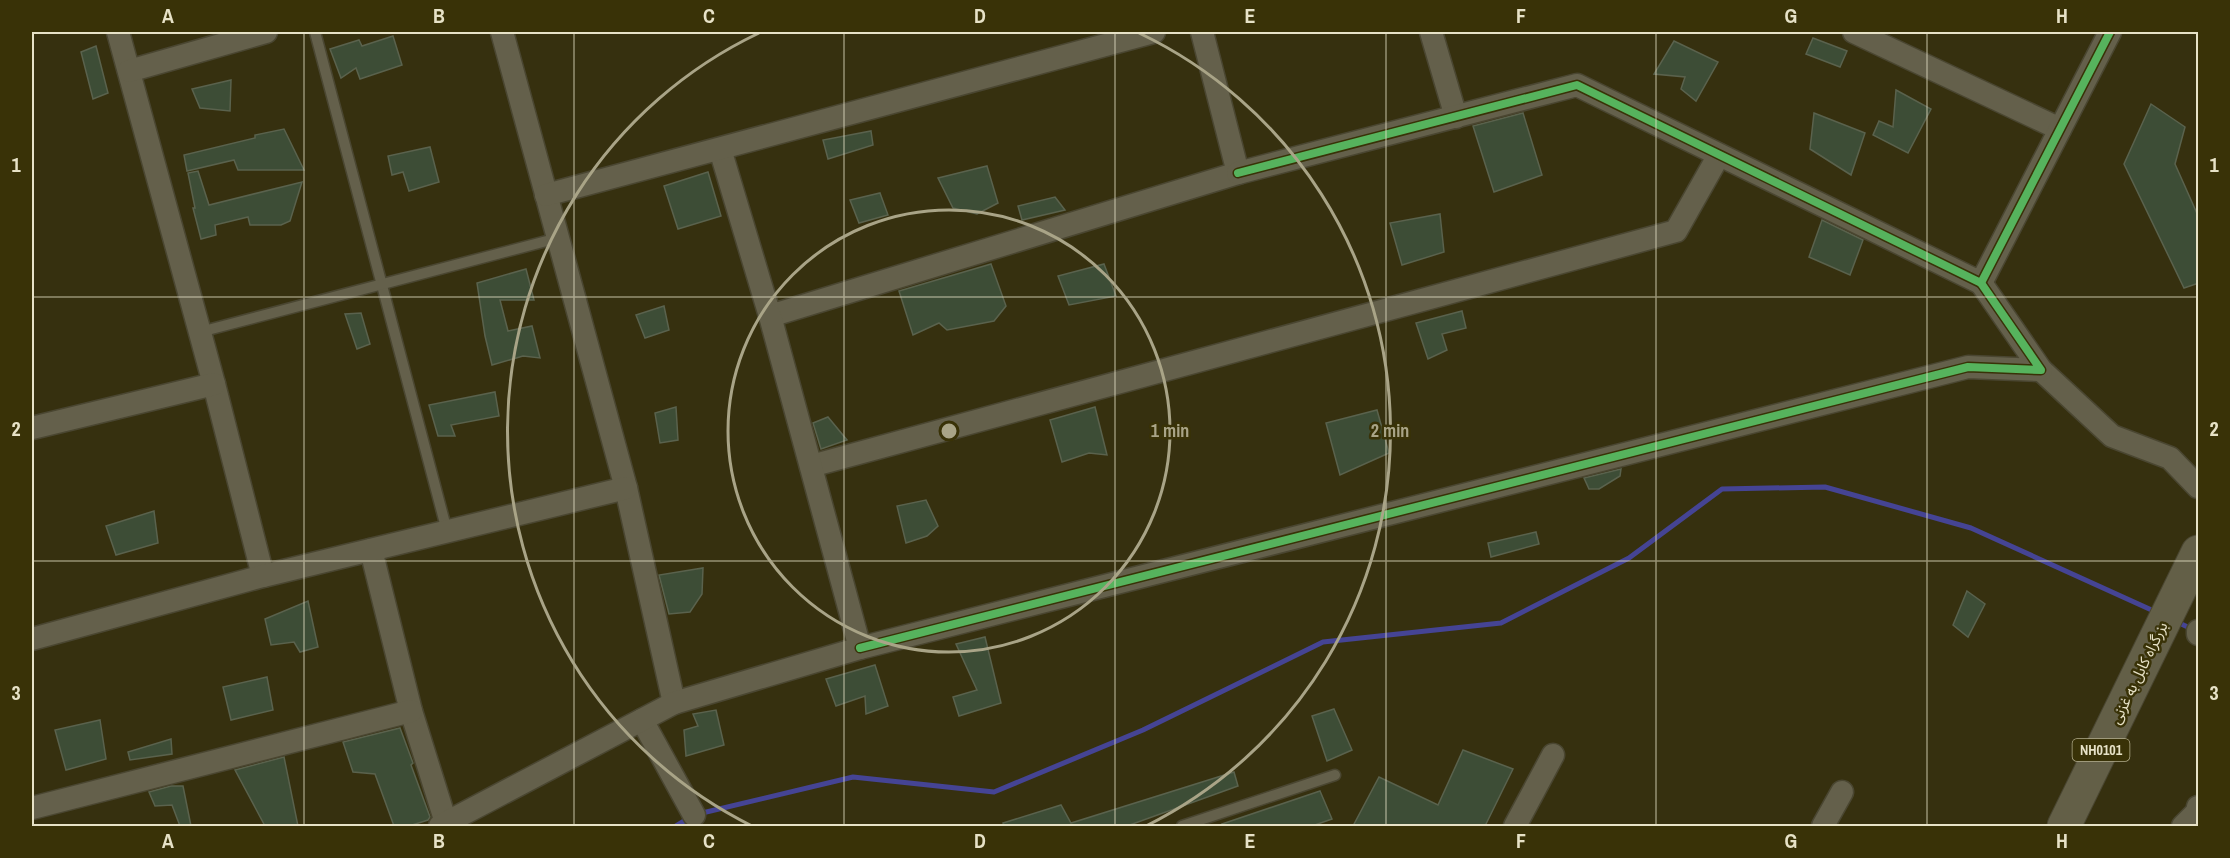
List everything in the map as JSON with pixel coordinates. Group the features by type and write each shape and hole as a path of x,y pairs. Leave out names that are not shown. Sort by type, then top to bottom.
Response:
{"highway":[{"name":"بزرگراه کابل به غزنی","path":"2064,826 2199,552"}],"street":[{"path":"118,32 214,384 263,576"},
{"path":"129,71 267,32"},
{"path":"502,32 626,488 674,703"},
{"path":"546,195 1154,32"},
{"path":"1202,32 1238,173"},
{"path":"1431,32 1456,117"},
{"path":"1854,32 2060,129"},
{"path":"1981,283 2110,32"},
{"path":"770,316 1238,173 1576,86 1981,283 2040,370 2112,436 2170,458 2199,487"},
{"path":"720,148 770,316 860,648"},
{"path":"811,466 1676,231 1719,155"},
{"path":"371,550 411,711 444,825 674,703 860,648 1968,367 2040,370"},
{"path":"32,428 214,384"},
{"path":"32,639 263,576 626,488"},
{"path":"32,808 411,711"},
{"path":"642,720 701,818"},
{"path":"1515,826 1553,755"},
{"path":"1823,826 1842,792"},
{"path":"2183,826 2199,807"}],"lane":[{"path":"315,32 447,531"},
{"path":"200,332 558,238"},
{"path":"1182,826 1335,775"}],"building":[{"path":"393,36 402,65 360,79 356,68 341,78 330,49 359,40 362,46"},
{"path":"1813,38 1847,51 1840,67 1806,54"},
{"path":"1674,41 1718,62 1696,101 1681,89 1685,77 1654,74"},
{"path":"96,46 108,93 93,99 81,52"},
{"path":"231,80 230,111 200,108 192,89"},
{"path":"1896,90 1931,109 1908,153 1873,135 1879,121 1893,127"},
{"path":"2151,104 2185,127 2175,164 2199,218 2199,283 2184,288 2124,164"},
{"path":"1523,113 1542,175 1494,192 1473,126"},
{"path":"1814,113 1865,133 1851,175 1810,149"},
{"path":"284,129 304,170 238,170 234,160 187,171 184,155"},
{"path":"871,131 873,145 828,159 823,140"},
{"path":"430,147 439,182 409,191 403,172 392,175 388,156"},
{"path":"987,166 998,203 977,214 953,208 938,178"},
{"path":"198,171 209,205 302,182 290,221 281,225 250,225 248,217 215,225 216,235 201,239 193,208 195,208 188,173"},
{"path":"708,172 721,216 678,229 664,186"},
{"path":"880,193 888,215 859,223 850,200"},
{"path":"1055,197 1065,210 1022,220 1018,206"},
{"path":"1440,214 1444,252 1402,265 1390,223"},
{"path":"1822,220 1863,240 1850,275 1809,257"},
{"path":"991,264 1006,306 994,321 947,330 939,323 913,335 899,291"},
{"path":"1104,264 1116,296 1069,305 1058,276"},
{"path":"526,269 534,300 500,300 508,331 532,326 540,358 523,356 492,365 477,283"},
{"path":"664,306 669,330 645,338 636,315"},
{"path":"1462,311 1466,328 1442,334 1447,350 1428,359 1416,323"},
{"path":"361,313 370,344 357,349 345,314"},
{"path":"495,392 499,416 451,425 455,436 438,436 429,405"},
{"path":"676,407 678,440 660,443 655,413"},
{"path":"1095,407 1107,455 1089,453 1062,462 1050,420"},
{"path":"1377,410 1389,453 1340,475 1326,423"},
{"path":"828,417 847,440 821,449 813,423"},
{"path":"1621,469 1620,476 1599,489 1589,489 1584,478"},
{"path":"926,500 938,526 927,536 906,543 897,506"},
{"path":"154,511 158,543 116,555 106,526"},
{"path":"1536,532 1539,544 1491,557 1488,543"},
{"path":"703,568 702,594 690,612 669,614 659,575"},
{"path":"1967,591 1985,604 1968,637 1953,625"},
{"path":"308,601 318,647 300,652 294,642 271,645 265,619"},
{"path":"985,637 1001,703 959,716 953,697 977,690 956,644"},
{"path":"875,665 888,706 866,714 865,696 836,706 826,679"},
{"path":"267,677 273,710 231,720 223,687"},
{"path":"1334,709 1352,750 1327,761 1312,716"},
{"path":"716,710 724,745 686,756 684,730 698,726 693,714"},
{"path":"100,720 106,759 66,770 55,730"},
{"path":"400,728 430,817 428,820 409,826 394,826 375,774 353,772 343,742"},
{"path":"171,739 172,754 130,760 128,752"},
{"path":"1463,750 1513,769 1485,826 1353,826 1379,777 1438,805"},
{"path":"284,757 298,826 265,826 235,770"},
{"path":"1234,772 1238,786 1127,826 1004,826 1003,823 1061,805 1071,823"},
{"path":"171,786 183,786 191,826 180,826 172,805 155,806 149,792"},
{"path":"1320,791 1332,819 1312,826 1223,826 1222,824"}],"waterway":[{"path":"698,814 853,777 994,792 1143,730 1323,642 1501,623 1629,558 1722,489 1825,487 1971,528 2156,612"},
{"path":"2175,621 2194,630"},
{"path":"676,826 689,818"}],"cycle path":[{"path":"1238,173 1577,85 1981,283 2110,32"},
{"path":"860,648 1968,367 2041,370 1981,283"}]}
